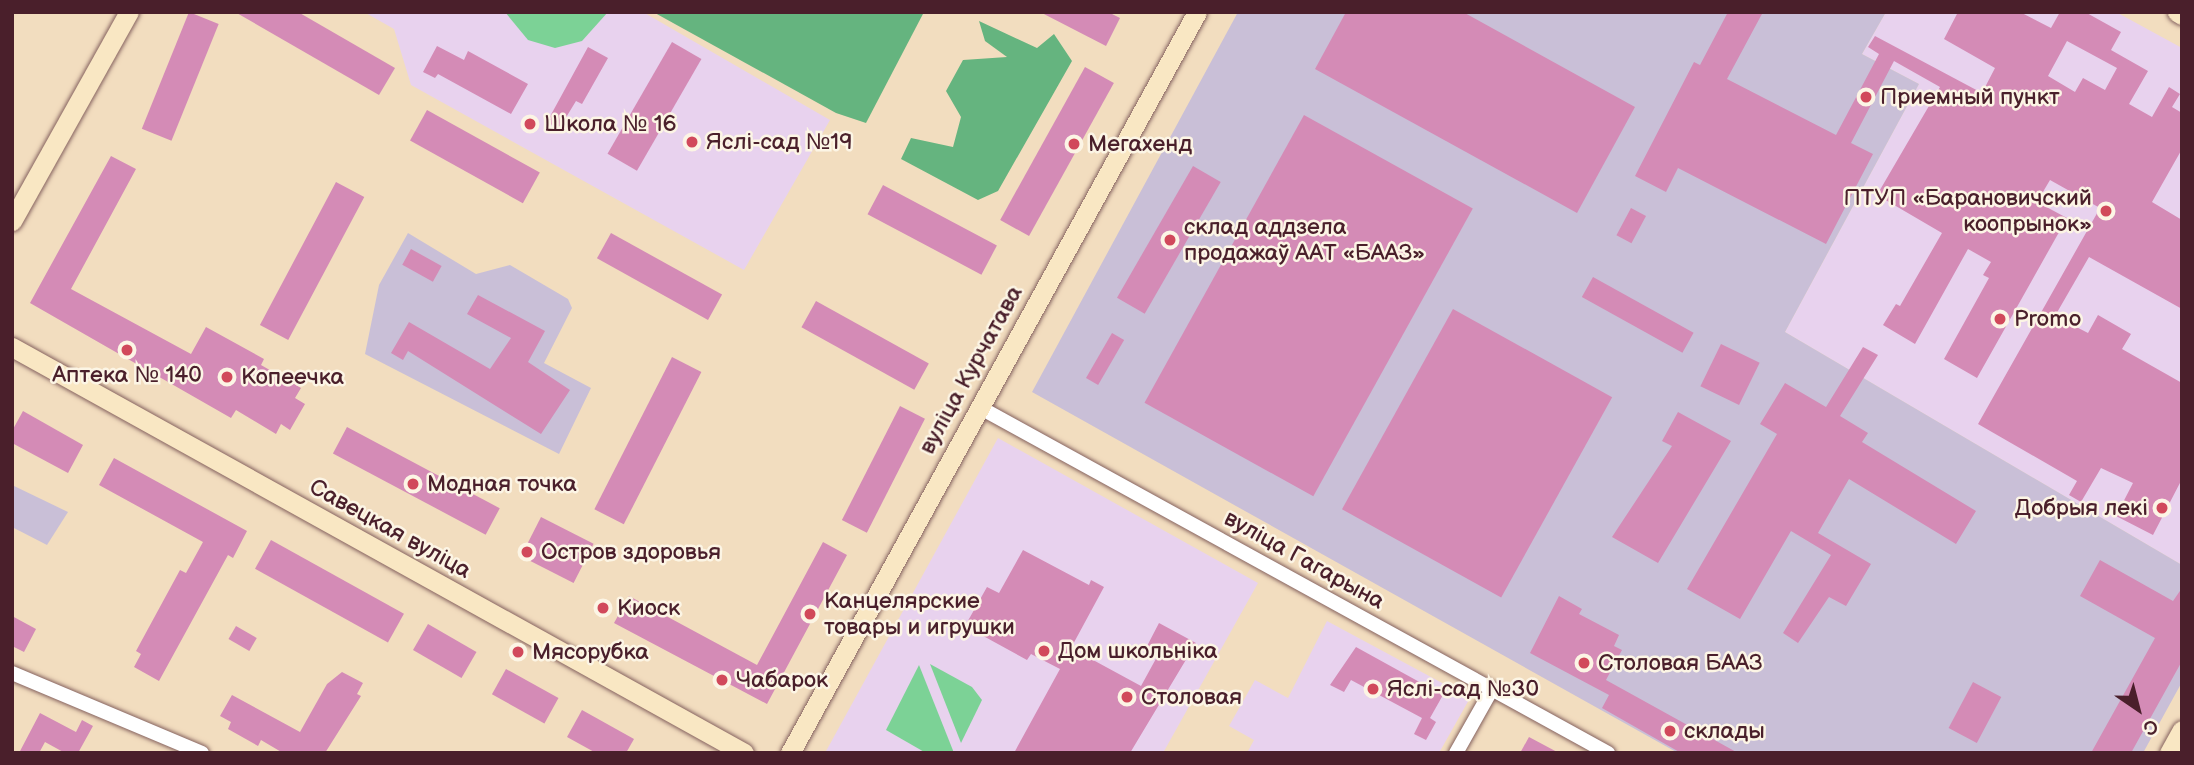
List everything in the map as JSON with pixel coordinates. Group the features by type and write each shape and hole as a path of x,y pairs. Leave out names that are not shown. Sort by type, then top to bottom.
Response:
{"street":[{"path":"12,221 129,12"},
{"name":"вуліца Курчатава","path":"790,753 1197,12"},
{"name":"Савецкая вуліца","path":"12,347 744,753"},
{"name":"вуліца Гагарына","path":"979,407 1608,753"},
{"path":"12,673 202,753"},
{"path":"1456,753 1492,689"},
{"path":"2169,753 2182,730"}],"shaded area":[{"name":"Яслі-сад №19","path":"364,12 643,12 830,120 744,270 411,85 394,29"},
{"path":"1238,12 1886,12 1862,54 1919,84 1785,332 2182,565 2182,682 2143,753 1678,753 1032,392"},
{"path":"1886,12 2116,12 2182,48 2182,565 1785,332 1919,84 1862,54"},
{"path":"408,233 476,274 510,265 568,299 572,308 544,363 591,388 559,454 365,354 379,285"},
{"name":"Дом школьніка","path":"998,438 1258,583 1163,753 825,753"},
{"path":"12,485 68,512 47,545 12,527"},
{"name":"Яслі-сад №30","path":"1327,621 1470,698 1439,753 1247,753 1254,740 1229,726 1255,680 1288,698"}],"green space":[{"path":"505,12 608,12 582,41 555,48 528,40"},
{"path":"924,12 866,123 836,113 655,13"},
{"path":"979,21 1037,48 1054,34 1072,61 998,191 978,200 901,159 911,138 953,147 961,117 946,91 963,60 1007,57 985,41"},
{"path":"930,664 972,687 982,700 961,743"},
{"path":"919,665 954,753 926,753 886,730"}],"building":[{"path":"189,12 219,24 171,141 142,129"},
{"path":"235,12 298,12 395,68 379,95"},
{"path":"1040,12 1108,12 1120,18 1106,46"},
{"path":"1346,12 1463,12 1635,107 1577,213 1315,69"},
{"path":"1728,12 1763,12 1727,79 1836,135 1879,54 1868,47 1875,36 1982,93 1995,68 1944,39 1958,12 2020,12 2051,28 2060,12 2085,12 2121,32 2111,50 2148,71 2129,104 2152,117 2169,87 2180,94 2172,107 2182,113 2182,149 2152,202 2182,220 2182,309 2089,257 2055,316 2088,333 2098,315 2131,334 2122,349 2182,383 2182,479 2153,535 2116,516 2133,483 2101,468 2081,502 2069,495 2077,481 1978,424 2100,208 2050,180 2037,202 2067,218 1977,378 1944,359 1989,278 1983,275 1991,262 1968,249 1915,344 1883,325 1896,304 1900,306 1942,233 1877,195 1940,87 1894,61 1851,143 1873,154 1826,244 1678,168 1666,192 1635,176 1694,62 1700,65","holes":["2067,41 2117,68 2105,90 2083,78 2075,92 2048,76"]},
{"path":"672,42 701,59 637,171 608,154"},
{"path":"437,46 464,60 468,51 528,84 511,114 438,74 435,78 423,72"},
{"path":"588,47 608,58 582,104 576,101 559,129 547,122"},
{"path":"1085,67 1114,83 1029,236 1000,220"},
{"path":"427,110 540,173 523,203 410,141"},
{"path":"1304,115 1473,209 1313,496 1144,403"},
{"path":"111,156 136,169 71,289 191,354 206,327 264,359 261,365 301,388 295,398 305,404 290,430 281,424 276,434 236,410 231,418 30,303"},
{"name":"склад аддзела продажаў ААТ «БААЗ»","path":"1193,166 1221,182 1145,314 1117,298"},
{"path":"336,182 364,197 288,340 260,325"},
{"path":"883,185 997,246 981,275 868,214"},
{"path":"1631,208 1646,216 1631,243 1616,235"},
{"path":"611,233 722,295 708,320 597,258"},
{"path":"411,249 442,266 433,282 402,265"},
{"path":"1593,277 1694,333 1682,353 1582,297"},
{"path":"478,295 545,331 528,362 570,390 541,434 408,351 403,360 391,353 409,322 490,369 511,338 467,314"},
{"path":"816,301 929,364 914,390 801,327"},
{"path":"1453,309 1612,397 1501,598 1342,509"},
{"path":"1112,333 1124,340 1098,385 1086,378"},
{"path":"1721,344 1760,363 1739,405 1700,386"},
{"path":"1863,347 1878,355 1840,416 1868,433 1862,442 1976,511 1956,544 1849,479 1818,533 1871,564 1846,606 1829,597 1798,643 1783,633 1831,555 1791,531 1740,619 1687,589 1777,434 1760,424 1785,383 1826,407"},
{"path":"672,357 701,372 624,524 594,509"},
{"path":"900,406 925,419 867,533 842,520"},
{"path":"23,411 83,445 68,473 12,443 12,431"},
{"path":"1678,412 1731,441 1658,563 1612,537 1672,446 1662,441"},
{"path":"347,427 500,508 486,535 333,453"},
{"path":"114,458 247,531 233,558 228,555 159,681 134,667 141,654 136,651 180,570 186,573 203,542 99,485"},
{"path":"541,517 594,544 574,583 521,556"},
{"path":"271,540 404,614 388,643 255,569"},
{"path":"823,542 847,555 767,704 614,623 629,596 757,665"},
{"name":"Дом школьніка","path":"1023,550 1089,585 1091,580 1104,587 1071,648 1141,686 1158,655 1146,648 1159,623 1196,643 1130,753 1014,753 1060,669 1031,654 1027,660 965,626 987,587 999,593"},
{"path":"2100,560 2173,601 2182,588 2182,661 2131,753 2091,753 2155,638 2080,596"},
{"path":"1559,596 1582,609 1579,614 1619,635 1614,646 1622,650 1606,680 1738,753 1681,753 1602,708 1609,695 1530,653"},
{"path":"12,616 36,629 24,652 12,646"},
{"path":"428,624 476,652 461,678 413,650"},
{"path":"236,626 257,638 249,651 228,639"},
{"path":"1356,647 1443,695 1430,718 1436,722 1426,740 1414,734 1422,718 1351,680 1344,692 1330,685"},
{"path":"506,669 558,698 544,723 492,694"},
{"path":"342,672 363,683 357,694 361,696 325,753 283,753 261,740 258,746 228,729 231,722 220,716 232,695 300,732 327,684"},
{"path":"1973,682 2001,697 1977,743 1949,728"},
{"path":"582,710 634,739 626,753 596,753 567,737"},
{"path":"40,713 76,732 82,720 93,726 78,753 65,753 45,742 39,753 19,753"},
{"path":"1529,737 1559,753 1520,753"}],"place":[{"name":"Приемный пункт","path":"1866,97"},
{"name":"Школа № 16","path":"530,124"},
{"name":"Яслі-сад №19","path":"692,142"},
{"name":"Мегахенд","path":"1074,144"},
{"name":"ПТУП «Барановичский коопрынок»","path":"2106,211"},
{"name":"склад аддзела продажаў ААТ «БААЗ»","path":"1170,240"},
{"name":"Promo","path":"2000,319"},
{"name":"Аптека № 140","path":"127,350"},
{"name":"Копеечка","path":"227,377"},
{"name":"Модная точка","path":"413,484"},
{"name":"Добрыя лекі","path":"2162,508"},
{"name":"Остров здоровья","path":"527,552"},
{"name":"Киоск","path":"603,608"},
{"name":"Канцелярские товары и игрушки","path":"810,614"},
{"name":"Дом школьніка","path":"1044,651"},
{"name":"Мясорубка","path":"518,652"},
{"name":"Столовая БААЗ","path":"1584,663"},
{"name":"Чабарок","path":"722,680"},
{"name":"Яслі-сад №30","path":"1373,689"},
{"name":"Столовая","path":"1127,697"},
{"name":"склады","path":"1670,731"}]}
